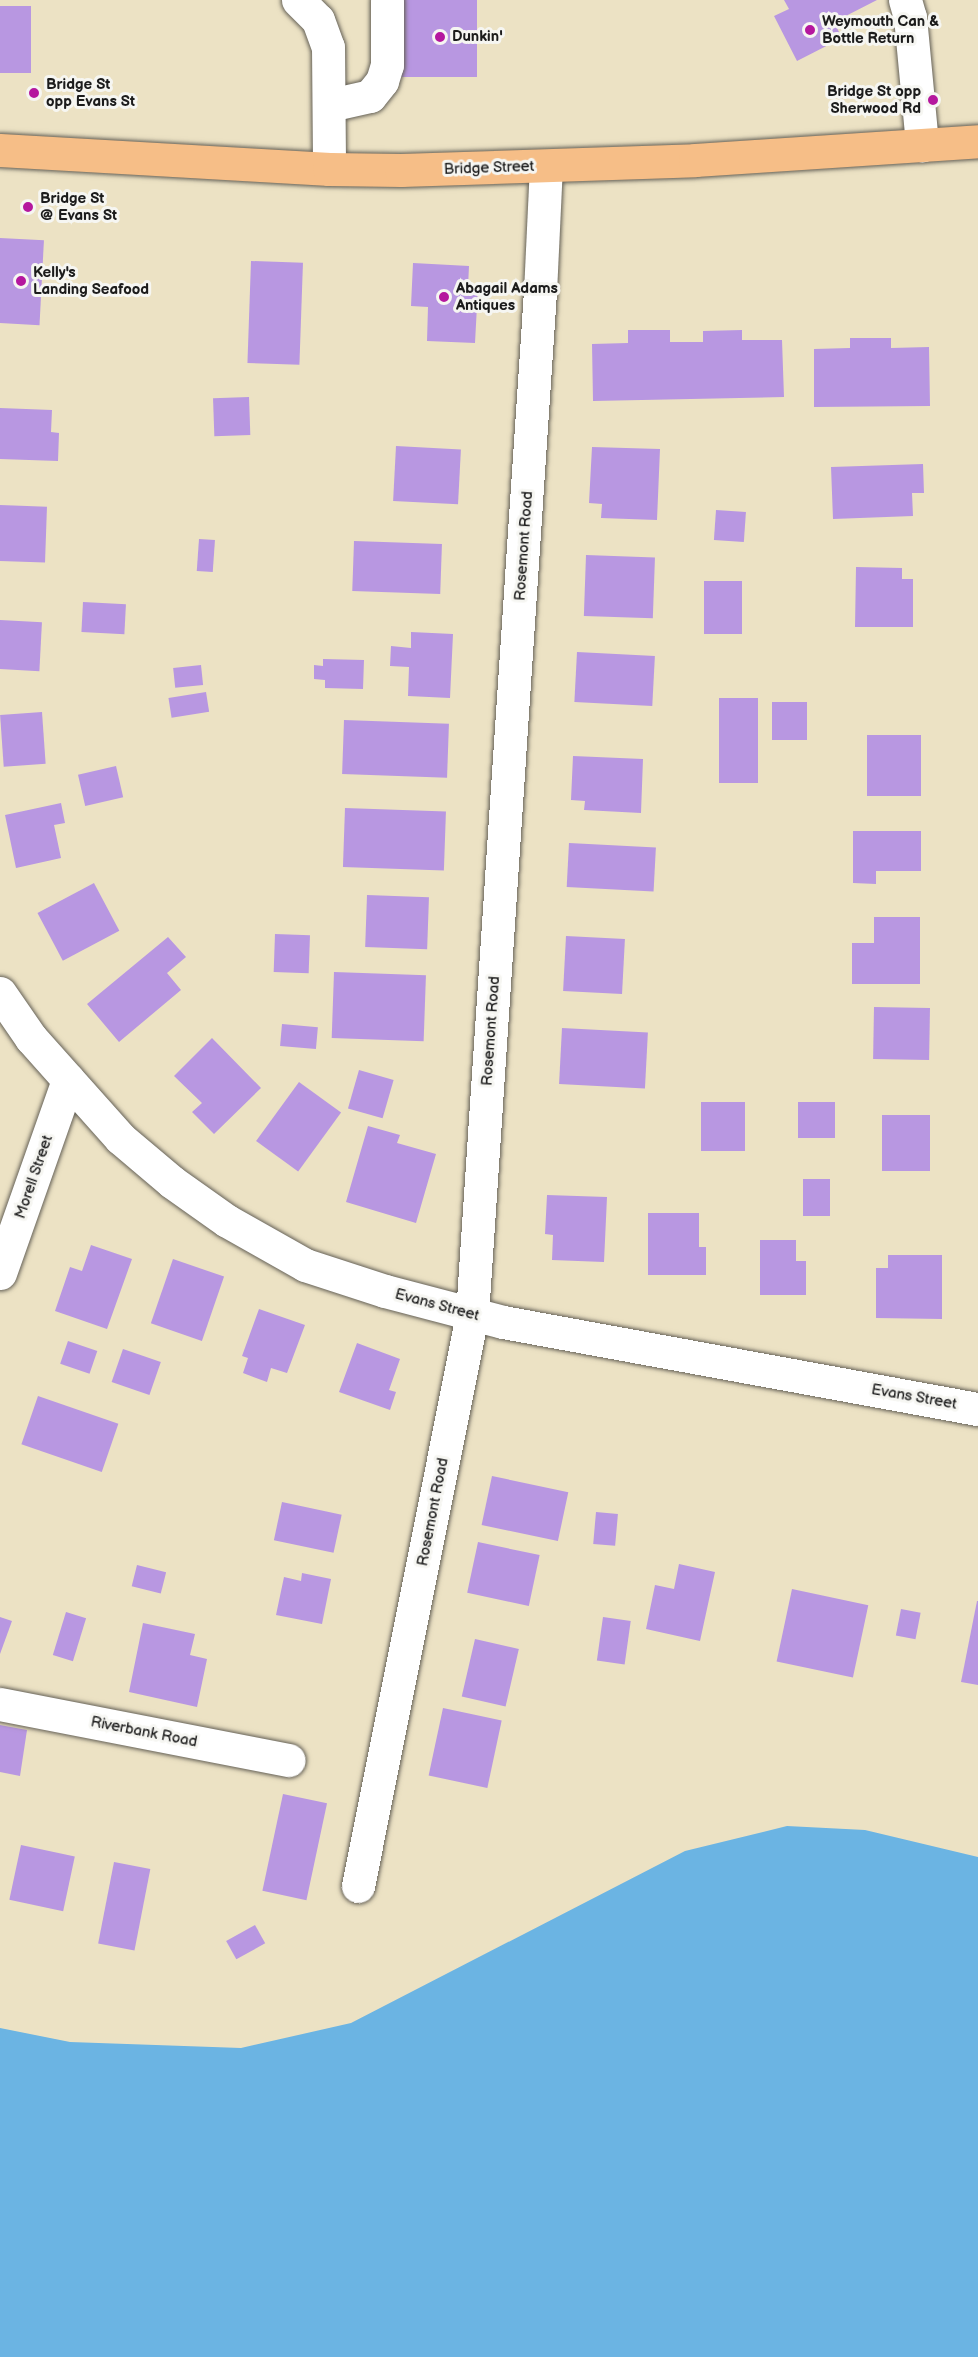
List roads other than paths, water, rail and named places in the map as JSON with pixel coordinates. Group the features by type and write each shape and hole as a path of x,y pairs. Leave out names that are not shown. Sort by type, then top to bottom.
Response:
{"main road":[{"name":"Bridge Street","path":"0,150 328,169 400,170 695,160 978,141"}],"street":[{"path":"330,105 370,96 382,81 387,64 387,0"},
{"path":"905,0 910,17 922,145"},
{"path":"314,7 328,46 330,105 328,169"},
{"name":"Rosemont Road","path":"358,1886 472,1316 540,304 546,166"},
{"name":"Evans Street","path":"0,993 31,1038 120,1138 172,1182 227,1221 305,1265 472,1316 978,1409"},
{"name":"Morell Street","path":"0,1273 68,1080"},
{"name":"Riverbank Road","path":"0,1704 289,1760"}],"water":[{"path":"787,1826 865,1830 978,1857 978,2357 0,2357 0,2028 70,2042 241,2048 351,2023 685,1851"}],"place":[{"name":"Weymouth Can & Bottle Return","path":"810,30"},
{"name":"Dunkin'","path":"440,37"},
{"name":"Bridge St opp Evans St","path":"34,93"},
{"name":"Bridge St opp Sherwood Rd","path":"933,100"},
{"name":"Bridge St @ Evans St","path":"28,207"},
{"name":"Kelly's Landing Seafood","path":"21,281"},
{"name":"Abagail Adams Antiques","path":"444,297"}]}
